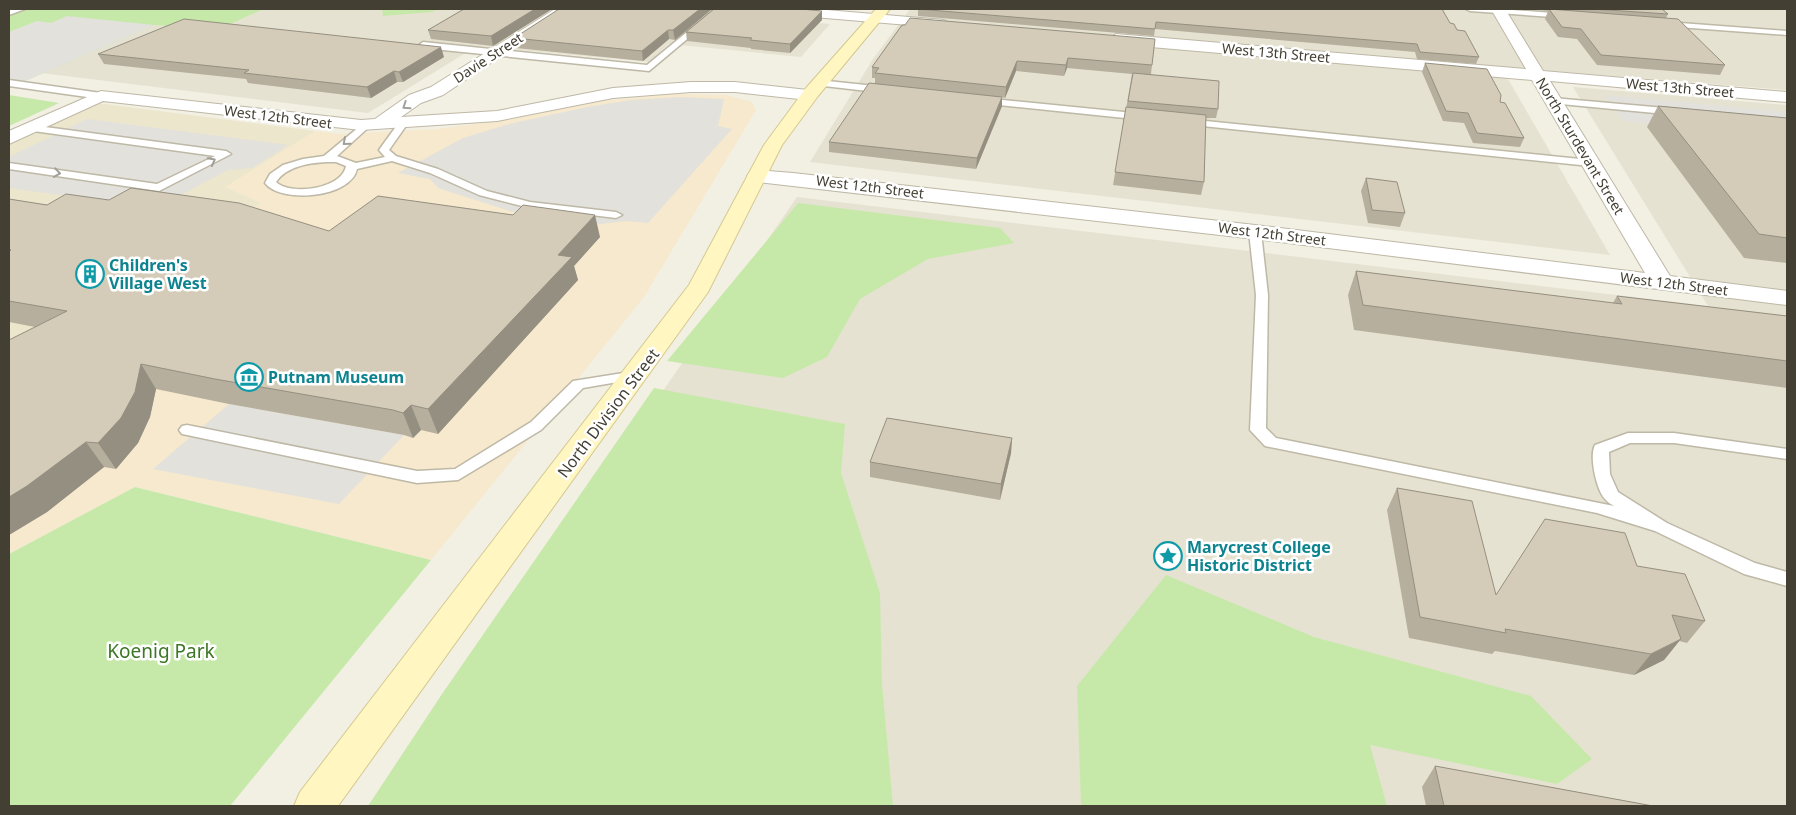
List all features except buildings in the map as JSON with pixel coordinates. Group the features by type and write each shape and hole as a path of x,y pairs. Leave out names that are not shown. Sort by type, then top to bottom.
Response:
{"main road":[{"name":"North Division Street","path":"314,806 700,287 773,145 813,89 879,14"}],"street":[{"name":"Davie Street","path":"371,125 415,100 436,91 564,9"},
{"path":"766,9 879,14 964,26"},
{"name":"North Sturdevant Street","path":"1499,10 1662,283"},
{"name":"West 13th Street","path":"1103,38 1787,97"},
{"name":"West 12th Street","path":"101,96 343,125 371,125 497,116 613,93 691,87 813,89"},
{"name":"Davie Street","path":"436,91 440,102 451,110 455,118"},
{"path":"9,138 101,96"},
{"name":"West 12th Street","path":"757,176 793,178 1255,232 1787,298"}],"lane":[{"path":"9,13 21,9"},
{"path":"414,44 649,68 719,9"},
{"path":"1470,9 1579,17"},
{"path":"1658,23 1787,33"},
{"path":"9,83 101,96"},
{"path":"813,89 895,91"},
{"path":"972,100 1157,119"},
{"path":"1553,101 1690,113"},
{"path":"1177,121 1590,163"},
{"path":"403,123 384,150 392,158 434,171 483,193 530,205 616,216"},
{"path":"326,159 371,125"},
{"path":"9,166 160,188 226,154 30,128"},
{"path":"352,168 392,158"},
{"path":"326,159 346,161 352,168 350,175 343,181 319,190 291,193 280,192 273,188 270,183 279,172 289,167 326,159"},
{"path":"1255,232 1262,295 1258,430 1271,442 1598,507 1662,527"},
{"path":"187,430 417,477 458,474 536,426 578,384 636,375"},
{"path":"1787,454 1674,438 1628,438 1601,449 1602,474 1611,496 1662,527 1750,569 1787,579"}],"shaded area":[{"path":"264,9 667,9 830,24 801,57 669,44 649,62 477,46 368,113 41,73 154,25 216,30"},
{"path":"910,9 1787,9 1787,90 1501,67 1610,255 810,162 873,59"},
{"path":"67,16 154,25 25,81 9,79 9,32 37,21 51,23"},
{"name":"Marycrest College Historic District","path":"1573,87 1787,105 1787,806 376,806 797,197 1708,306"},
{"path":"676,94 726,95 752,102 756,110 644,297 431,560 136,487 9,554 9,362 261,203 225,187 315,131 340,134 437,129 506,120 601,101"},
{"path":"1605,95 1787,112 1787,136 1623,121"},
{"path":"680,97 724,99 718,126 732,129 648,223 627,221 600,224 513,212 438,188 430,179 398,173 463,138 509,124 587,107 631,100"},
{"path":"97,103 315,131 225,187 261,203 41,346 9,362 9,145"},
{"path":"87,119 288,145 252,168 228,170 156,208 9,188 9,157"},
{"path":"229,404 404,435 339,504 153,469"}],"green space":[{"path":"9,9 264,9 217,30 154,25 25,81 9,85"},
{"path":"382,9 438,9 432,12 383,16"},
{"path":"9,95 59,103 9,126"},
{"path":"798,203 1000,228 1014,243 928,259 860,299 827,357 783,378 667,361"},
{"path":"654,388 845,424 841,473 880,593 882,684 893,806 368,806 442,694"},
{"name":"Koenig Park","path":"135,487 431,560 230,806 9,806 9,554"},
{"path":"1166,575 1314,637 1531,696 1592,759 1557,784 1370,745 1387,806 1081,806 1077,686"}],"place":[{"name":"Children's Village West","path":"90,274"},
{"name":"Putnam Museum","path":"249,377"},
{"name":"Marycrest College Historic District","path":"1168,556"}]}
